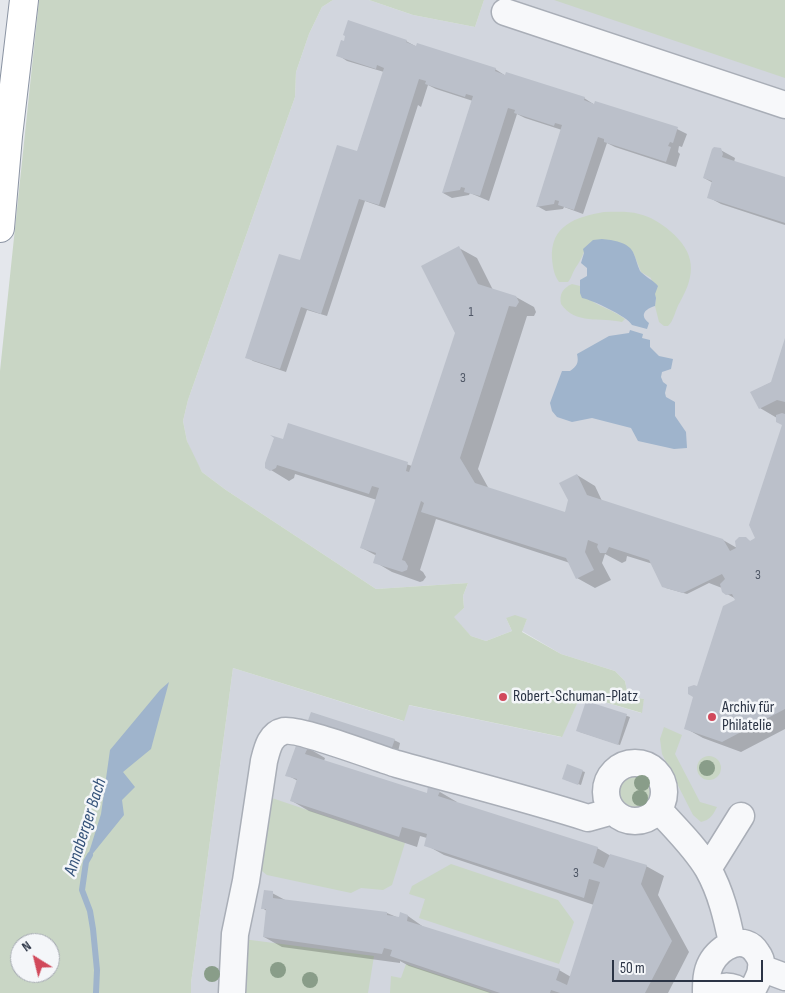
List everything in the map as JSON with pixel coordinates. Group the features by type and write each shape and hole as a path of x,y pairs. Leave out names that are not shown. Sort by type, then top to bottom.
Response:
{"highway":[{"path":"0,228 8,136 24,0"}],"street":[{"path":"505,12 785,105"},
{"path":"232,993 235,934 246,881 264,761 267,748 278,734 286,731 308,736 397,764 588,818 613,811"},
{"path":"631,763 650,767 657,773 664,791 658,809 650,816 641,820 621,817 613,811 608,802 606,792 608,781 614,772 622,766 631,763"},
{"path":"658,809 698,854 708,869 724,906 732,943"},
{"path":"708,869 741,816"},
{"path":"742,993 740,990 728,986 715,988 708,993 706,977 711,962 720,951 732,943 744,942 753,947 773,973 751,993"}],"shaded area":[{"path":"333,0 369,0 413,15 475,27 484,0 785,0 785,993 191,993 233,668 403,721 408,705 561,737 581,695 641,713 644,699 628,697 625,681 615,671 561,654 522,631 527,619 506,618 512,631 486,641 471,636 453,617 464,608 463,596 468,583 376,589 226,490 202,472 193,456 187,441 183,421 188,400 295,97 296,72 309,34 322,7"}],"green space":[{"path":"39,0 333,0 322,7 309,34 296,72 295,97 188,400 183,421 187,441 202,472 226,490 376,589 468,583 463,596 464,608 454,617 471,636 486,641 512,631 506,618 515,615 527,619 522,632 561,654 615,671 625,681 628,696 644,699 642,713 581,695 562,737 409,705 404,721 233,668 191,993 0,993 0,371"},
{"path":"369,0 484,0 475,27 413,15"},
{"path":"554,0 785,0 785,78"},
{"path":"604,212 631,212 648,217 667,228 685,247 691,264 691,273 685,292 668,326 664,326 659,322 651,278 641,272 633,252 584,252 568,282 559,282 557,279 552,259 555,238 560,231 575,220"},
{"path":"572,284 580,286 584,293 594,302 625,319 622,322 581,318 573,315 561,304 561,294 566,287"},
{"path":"664,727 682,735 675,754 700,802 717,807 707,820 701,822 693,815 662,754 660,739"},
{"path":"709,756 718,759 721,768 718,777 709,780 700,777 697,768 700,759"},
{"path":"635,775 641,776 646,780 650,785 650,797 646,802 641,806 635,807 629,806 624,802 620,797 619,791 620,785 624,780 629,776"},
{"path":"269,797 405,843 392,885 383,890 361,888 351,893 267,875 258,868"},
{"path":"451,864 558,900 574,922 559,964 419,918 425,899 409,894 412,886"},
{"path":"243,939 374,956 368,993 241,993"},
{"path":"406,964 492,993 390,993 391,976 401,978"}],"water":[{"path":"602,239 628,246 633,252 640,271 658,286 655,294 655,306 644,313 644,317 649,323 647,329 632,325 617,313 582,298 580,280 587,276 587,268 581,263 584,253 583,249 593,240"},
{"path":"630,330 643,334 642,338 650,340 650,347 659,356 673,359 671,369 662,372 661,377 667,385 666,397 675,402 675,416 686,432 687,448 674,449 638,441 631,428 592,418 572,422 557,417 552,411 550,403 562,371 570,371 574,368 578,362 577,354 609,336 629,333"},
{"path":"169,682 151,749 123,772 135,787 122,800 124,815 86,862 101,814 110,750 160,690"}],"building":[{"path":"348,20 407,40 406,42 416,46 417,43 496,68 495,71 505,75 506,72 585,97 584,100 594,104 595,101 678,127 673,143 670,142 668,146 671,147 666,162 604,142 604,139 598,137 574,210 558,205 559,201 555,200 554,204 536,207 562,125 555,123 554,126 514,113 515,110 508,108 480,196 464,192 465,188 461,187 460,190 442,193 473,96 466,94 465,97 425,84 426,81 419,79 379,205 359,199 321,314 301,307 280,369 245,358 279,254 300,260 337,145 357,151 384,68 377,65 376,69 336,56 341,40 344,41 345,36 343,35"},
{"path":"714,147 721,148 722,157 785,177 785,223 707,198 712,181 703,178"},
{"path":"459,246 478,284 516,296 519,302 516,307 509,306 460,458 475,483 565,512 568,500 559,483 577,474 587,495 723,539 730,551 736,548 735,541 739,537 746,537 750,541 755,538 749,525 782,425 776,422 776,415 785,414 785,709 722,742 684,729 693,697 688,694 688,687 697,686 723,606 735,600 732,594 726,595 722,592 720,584 725,579 722,574 683,593 662,587 649,560 609,547 606,553 600,553 597,547 598,544 588,540 585,552 594,570 576,579 566,558 421,512 424,503 421,501 402,560 408,566 407,570 402,572 373,563 376,553 360,548 379,488 372,486 369,494 277,465 276,468 270,471 265,468 274,438 270,435 283,439 288,423 408,462 406,471 409,472 455,333 421,266"},
{"path":"785,338 785,402 777,400 759,409 750,392 771,382"},
{"path":"586,701 627,714 618,745 576,731"},
{"path":"311,712 395,739 390,753 306,726"},
{"path":"297,743 308,747 305,754 427,793 428,786 440,791 438,796 598,847 593,863 604,868 610,854 647,865 641,884 672,941 645,993 560,993 551,990 550,993 500,993 390,956 392,950 384,948 382,954 263,937 266,909 261,909 264,890 273,891 273,898 387,912 387,915 399,917 400,912 408,915 407,921 560,969 556,980 567,985 600,882 589,879 584,898 424,846 427,834 402,827 399,837 290,801 297,779 285,776"},
{"path":"567,764 583,770 578,785 562,779"}],"waterway":[{"name":"Annaberger Bach","path":"90,855 86,862 82,890 90,911 93,929 97,970 96,993"}],"place":[{"name":"Robert-Schuman-Platz","path":"503,697"},
{"name":"Archiv für Philatelie","path":"712,717"}]}
